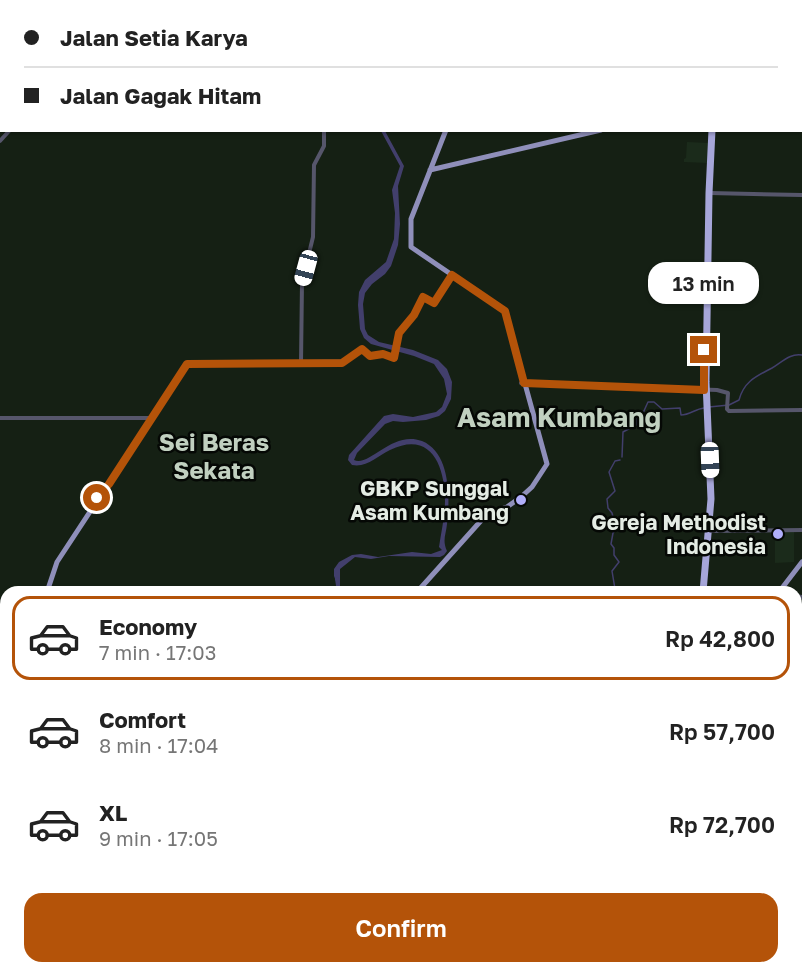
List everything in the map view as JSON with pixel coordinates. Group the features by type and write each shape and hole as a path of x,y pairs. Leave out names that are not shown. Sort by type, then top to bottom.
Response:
{"highway":[{"path":"703,586 709,501 705,349 711,132"},
{"path":"705,349 709,174"},
{"path":"705,556 711,500 707,435"}],"main road":[{"path":"421,586 485,513 491,509 502,509 532,487 547,464 522,383 505,311 410,248 410,220 443,132"},
{"path":"430,170 592,132"},
{"path":"49,586 57,562 187,364 342,363 362,349 370,356 383,354 394,358 399,333 414,315 423,297 434,303 451,276"},
{"path":"785,586 802,563"}],"street":[{"path":"301,363 302,282 314,234 314,165 324,146 324,132"},
{"path":"709,193 802,195"},
{"path":"522,383 705,390 728,393 727,410 731,411 802,410"},
{"path":"1,418 152,418"},
{"path":"708,531 802,530"}],"shaded area":[{"path":"382,132 386,132 404,166 398,186 400,224 398,245 391,266 365,293 363,304 365,329 368,335 379,342 413,350 438,360 447,369 452,382 451,399 445,411 439,416 426,420 393,421 385,424 357,453 354,460 360,461 401,440 422,441 432,447 443,466 448,490 445,541 447,551 440,557 389,556 371,559 355,557 340,569 340,586 338,586 334,569 339,562 352,555 378,557 412,552 431,554 442,550 439,547 444,513 444,488 442,475 433,455 425,448 404,445 362,465 352,465 348,460 349,455 384,416 393,414 413,417 436,412 442,407 447,394 444,379 434,364 371,344 364,338 360,329 359,292 365,280 386,262 394,239 395,213 392,190 400,166"},
{"path":"687,142 709,143 708,163 684,162"},
{"path":"794,530 794,562 775,563 775,537 781,537 782,531"}],"waterway":[{"path":"709,407 729,405 739,400 744,388 756,377 790,357 802,355"},
{"path":"622,457 623,432 636,425 636,413 643,413 648,402 654,402 662,409 680,408 681,415 704,408"},
{"path":"614,586 612,571 619,562 611,544 616,529 607,499 615,491 609,472 615,461 620,460"},
{"path":"337,579 338,586"}],"place":[{"name":"GBKP Sunggal Asam Kumbang","path":"521,500"},
{"name":"Gereja Methodist Indonesia","path":"778,534"}],"district":[{"name":"Asam Kumbang","path":"559,417"},
{"name":"Sei Beras Sekata","path":"214,455"}],"route":[{"path":"97,498 145,431 187,364 342,363 360,349 370,356 383,354 395,358 399,333 414,315 423,297 434,303 452,275 505,311 524,383 704,390 704,350"}]}
